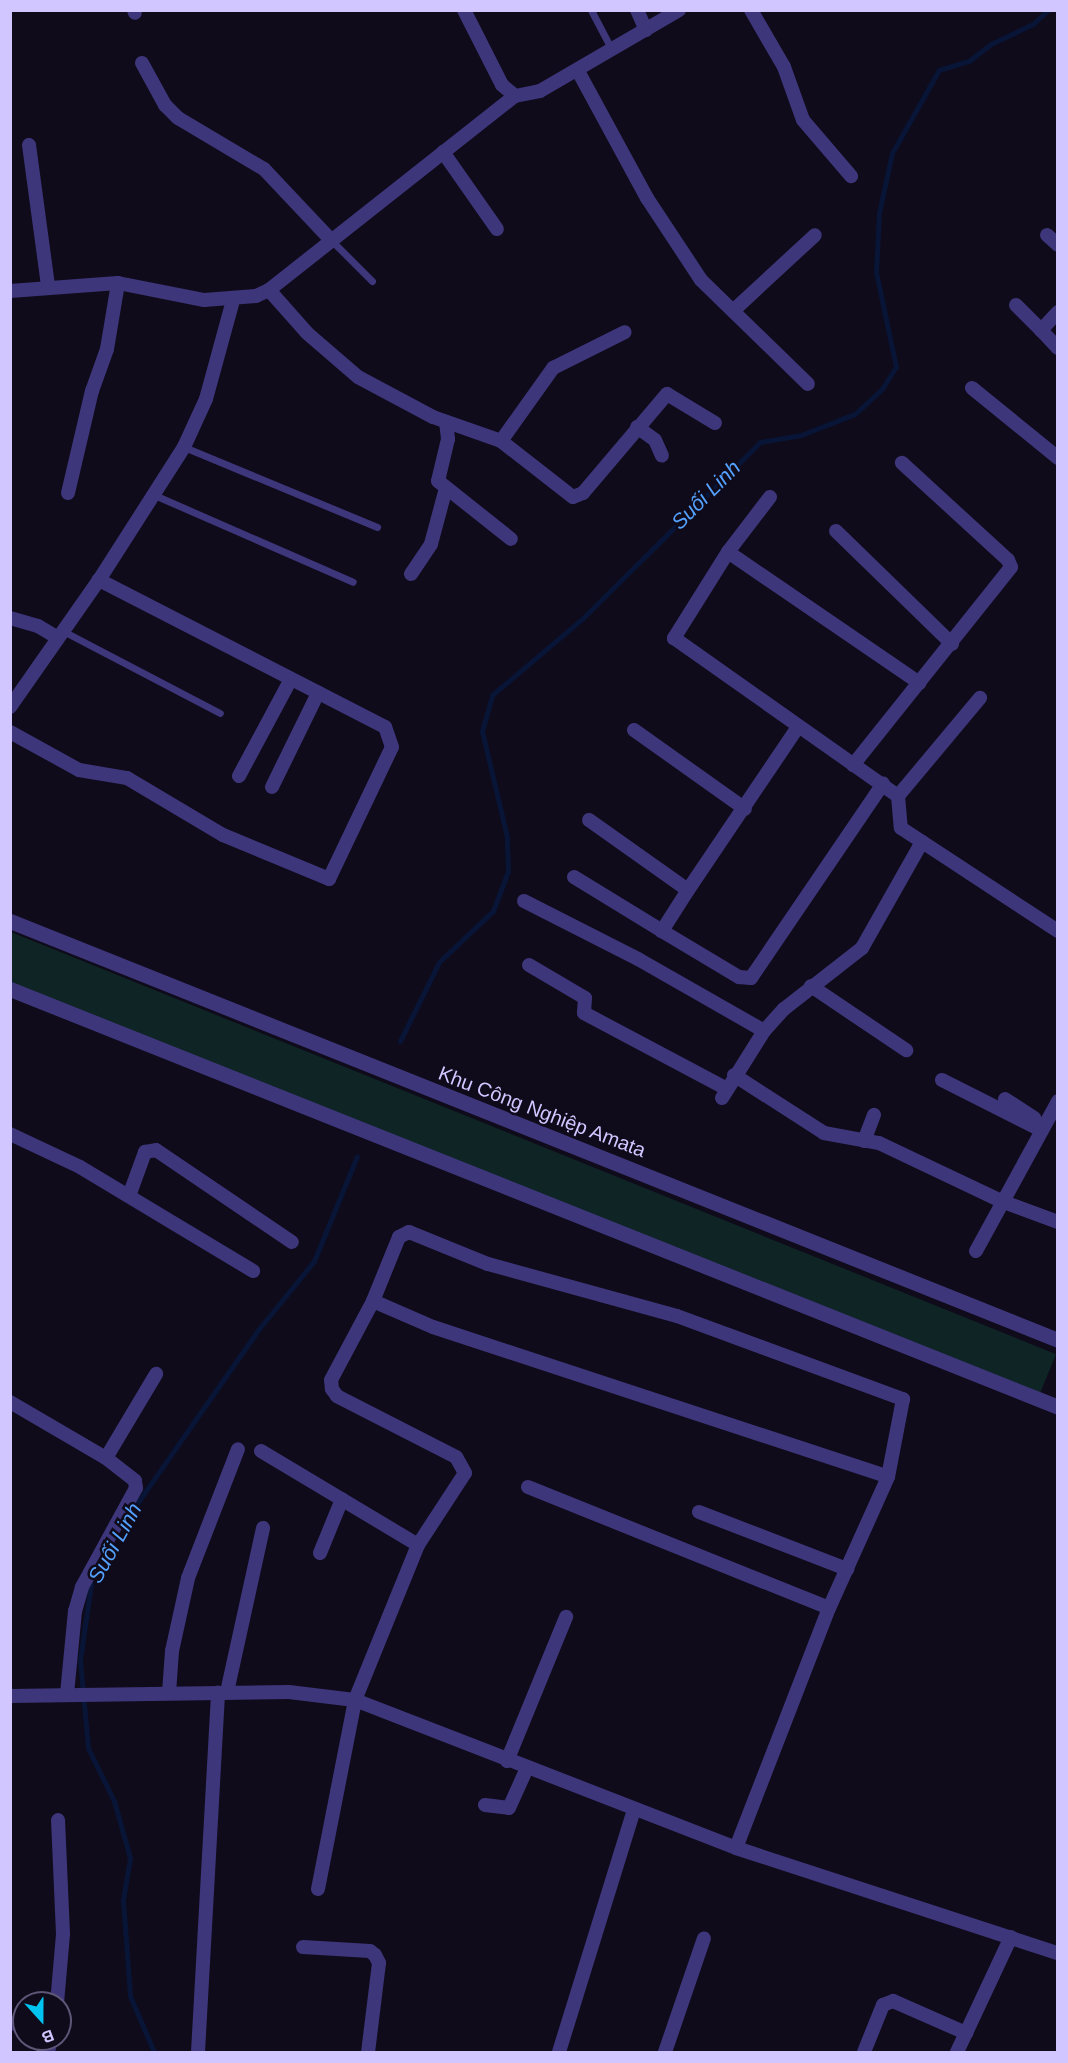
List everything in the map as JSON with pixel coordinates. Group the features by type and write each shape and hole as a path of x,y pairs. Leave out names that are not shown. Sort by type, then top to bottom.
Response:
{"street":[{"path":"464,10 502,85 516,96"},
{"path":"637,10 646,30"},
{"path":"10,291 48,286 118,283 204,300 233,300 269,290 516,96 540,91 578,71 613,52 679,10"},
{"path":"751,10 784,67 803,120 851,176"},
{"path":"142,63 165,105 178,118 264,169 331,240"},
{"path":"578,71 653,207 701,280 808,384"},
{"path":"29,145 48,286"},
{"path":"443,152 497,229"},
{"path":"734,310 815,235"},
{"path":"68,493 92,391 107,348 118,283"},
{"path":"269,290 307,333 358,377 446,422 501,441 573,497 578,496 667,394 715,423"},
{"path":"10,707 58,634 99,580 151,494 184,447 206,399 233,300"},
{"path":"1016,305 1058,348"},
{"path":"1041,330 1058,312"},
{"path":"501,441 553,368 625,332"},
{"path":"972,387 1058,458"},
{"path":"446,422 448,439 437,477 446,488 511,539"},
{"path":"637,427 655,440 662,456"},
{"path":"853,765 952,644 1011,564 902,463"},
{"path":"411,574 431,544 446,488"},
{"path":"770,496 728,552 674,638 898,796 902,809 898,823 922,842 1058,931"},
{"path":"836,531 952,644"},
{"path":"728,552 919,683"},
{"path":"10,732 79,770 121,775 223,835 329,879 392,747 385,728 99,580"},
{"path":"10,618 58,634"},
{"path":"239,776 291,679"},
{"path":"272,787 318,693"},
{"path":"898,796 980,698"},
{"path":"662,931 745,810 798,727"},
{"path":"634,730 745,810"},
{"path":"574,877 740,977 751,978 882,784"},
{"path":"589,820 688,890"},
{"path":"529,965 585,998 584,1013 725,1093 734,1075 764,1031 811,986 862,948 922,842"},
{"path":"524,902 638,959 764,1031"},
{"name":"Khu Công Nghiệp Amata","path":"10,921 1058,1340"},
{"path":"811,986 906,1050"},
{"path":"10,989 1058,1407"},
{"path":"734,1075 824,1133 879,1143 1001,1201 1058,1222"},
{"path":"942,1080 1043,1126"},
{"path":"1005,1100 1043,1126"},
{"path":"976,1251 1001,1201 1058,1101"},
{"path":"864,1141 874,1115"},
{"path":"10,1134 129,1196 254,1271"},
{"path":"129,1196 145,1152 156,1150 292,1242"},
{"path":"318,1889 355,1700 418,1545 465,1473 456,1457 337,1396 332,1389 331,1380 373,1302 399,1237 409,1232 488,1264 677,1316 899,1395 904,1405 888,1477 829,1608 736,1848"},
{"path":"373,1302 432,1327 888,1477"},
{"path":"106,1458 156,1374"},
{"path":"10,1402 106,1458 132,1476 136,1488 82,1587 75,1611 67,1694"},
{"path":"168,1693 172,1651 188,1578 238,1449"},
{"path":"261,1450 418,1545"},
{"path":"528,1487 829,1608"},
{"path":"320,1553 342,1499"},
{"path":"699,1512 847,1569"},
{"path":"198,2052 223,1692 263,1528"},
{"path":"507,1761 566,1617"},
{"path":"10,1696 112,1692 289,1692 355,1700 507,1761 736,1848 1058,1953"},
{"path":"485,1805 509,1808 527,1768"},
{"path":"559,2052 634,1809"},
{"path":"58,1821 63,1934 58,1991"},
{"path":"957,2052 1011,1937"},
{"path":"665,2052 704,1938"},
{"path":"303,1947 370,1951 375,1955 379,1964 368,2052"},
{"path":"864,2052 883,2005 893,2001 966,2033"}],"lane":[{"path":"591,10 613,52"},
{"path":"331,240 372,281"},
{"path":"184,447 376,527"},
{"path":"151,494 353,582"},
{"path":"58,634 220,713"}],"green space":[{"path":"11,932 1056,1354 1038,1398 10,982"}],"waterway":[{"name":"Suối Linh","path":"400,1041 439,962 493,911 508,871 507,837 482,731 492,695 583,618 760,442 801,435 855,414 882,389 896,367 876,272 879,213 892,153 939,70 969,61 991,44 1033,24 1048,10"},
{"name":"Suối Linh","path":"129,1515 258,1330 314,1261 357,1156"},
{"name":"Suối Linh","path":"91,1584 80,1660 88,1748 114,1801 130,1858 123,1900 130,1996 154,2052"}]}
